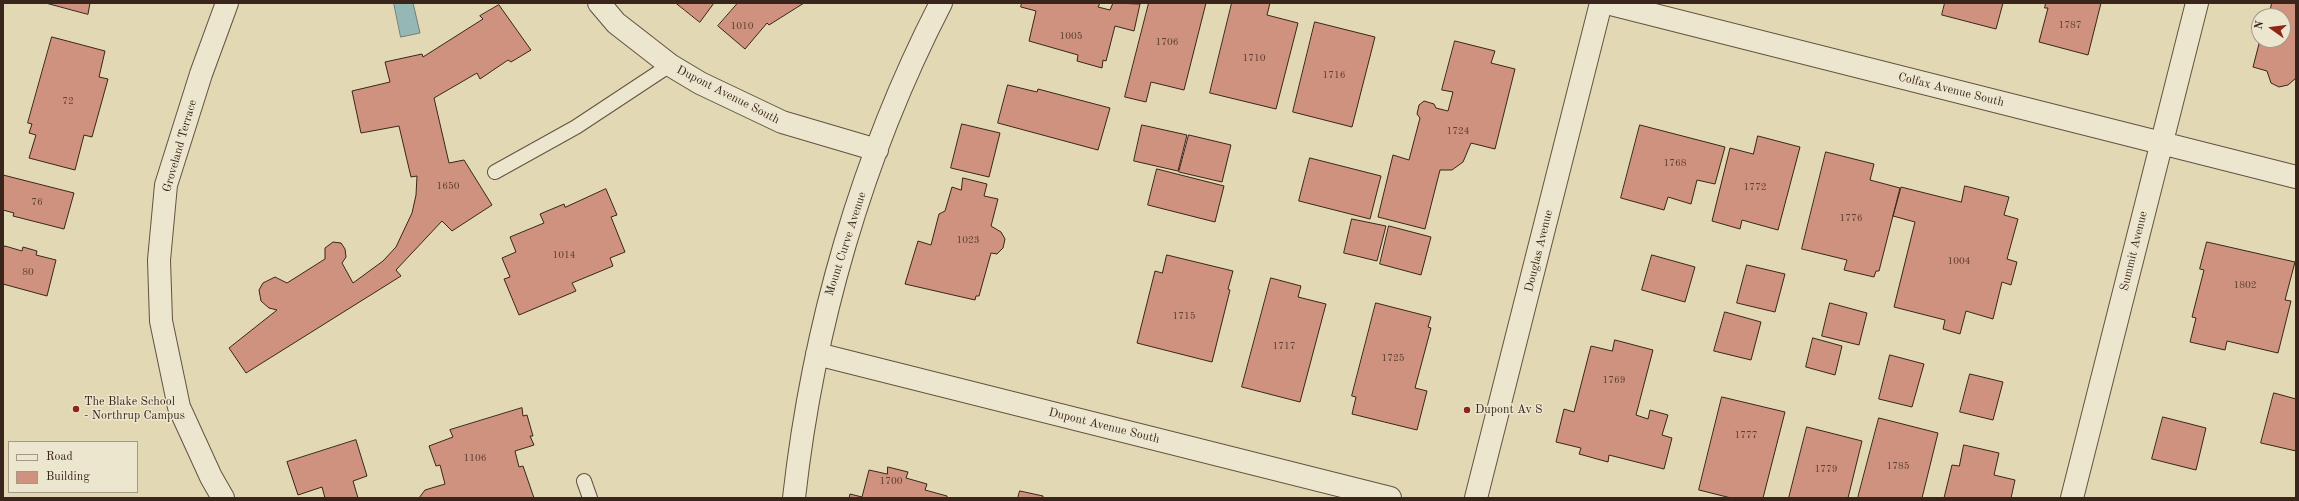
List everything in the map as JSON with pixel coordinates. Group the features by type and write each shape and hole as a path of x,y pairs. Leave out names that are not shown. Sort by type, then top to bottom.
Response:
{"street":[{"name":"Groveland Terrace","path":"224,498 211,477 179,407 161,321 159,260 166,185 201,74 227,3"},
{"name":"Dupont Avenue South","path":"600,3 616,23 670,65 700,83 782,122 877,150"},
{"name":"Mount Curve Avenue","path":"794,498 801,435 831,289 877,150 919,46 941,3"},
{"name":"Douglas Avenue","path":"1476,498 1601,3"},
{"name":"Colfax Avenue South","path":"1606,3 2296,177"},
{"name":"Summit Avenue","path":"2072,498 2197,3"},
{"name":"Dupont Avenue South","path":"817,354 1390,498"}],"lane":[{"path":"495,172 576,127 670,65"},
{"path":"584,481 590,498"}],"water":[{"path":"394,3 413,3 420,33 401,37"}],"building":[{"path":"46,3 90,3 88,14"},
{"path":"676,3 714,3 700,22"},
{"path":"738,3 804,3 769,25 767,23 745,49 718,26"},
{"path":"1022,3 1100,3 1098,7 1110,10 1113,3 1140,4 1134,31 1115,26 1106,61 1103,60 1102,68 1077,61 1078,55 1029,41 1036,11 1021,7"},
{"path":"1149,3 1206,3 1184,90 1151,82 1146,102 1125,97"},
{"path":"1232,3 1270,3 1267,15 1298,23 1276,109 1210,93"},
{"path":"1945,3 2003,3 1996,29 1942,15"},
{"path":"2046,3 2101,3 2088,55 2039,42 2048,8 2045,8"},
{"path":"2272,3 2296,3 2296,78 2288,85 2279,87 2271,83 2267,71 2253,67 2258,48 2291,48 2291,8 2271,8"},
{"path":"499,5 531,50 511,62 508,60 480,79 477,73 434,98 449,163 464,160 492,205 452,231 442,221 396,270 401,276 246,373 229,348 277,310 269,308 261,301 259,290 263,283 275,277 287,283 325,259 325,248 333,242 341,243 345,249 346,257 342,263 353,283 383,261 396,247 412,213 416,195 417,176 411,177 399,126 361,133 352,91 390,82 385,62 422,54 423,57 483,19 480,16"},
{"path":"1315,22 1375,37 1352,127 1293,112"},
{"path":"52,37 105,51 99,77 108,79 92,137 84,135 75,170 29,158 36,135 29,133 32,124 28,123"},
{"path":"1455,41 1495,51 1491,63 1515,69 1495,149 1471,143 1463,162 1452,170 1440,170 1425,229 1378,217 1393,155 1409,160 1420,118 1417,114 1419,105 1424,101 1434,104 1436,108 1448,111 1453,92 1442,90"},
{"path":"1008,85 1037,92 1038,89 1110,108 1098,150 998,123"},
{"path":"962,124 1000,133 989,177 951,168"},
{"path":"1142,125 1187,135 1178,171 1134,161"},
{"path":"1640,125 1725,147 1715,184 1697,180 1691,204 1668,197 1664,210 1621,198"},
{"path":"1189,135 1231,145 1222,182 1179,172"},
{"path":"1758,136 1800,147 1778,230 1742,220 1740,229 1712,221 1730,148 1753,154"},
{"path":"1826,152 1874,164 1870,180 1900,188 1879,271 1876,271 1874,277 1844,270 1847,260 1802,249"},
{"path":"1310,158 1381,176 1370,219 1299,201"},
{"path":"1157,169 1224,186 1215,222 1148,205"},
{"path":"3,175 74,193 64,229 13,216 14,213 3,210"},
{"path":"963,178 987,184 984,196 998,199 991,226 1001,232 1005,239 1003,248 997,254 991,253 979,296 976,296 975,300 905,284 918,241 931,245 939,214 945,211 952,187 961,190"},
{"path":"1965,186 2009,197 2004,215 2018,219 2007,259 2017,262 2011,285 2002,282 1993,319 1966,311 1960,334 1943,329 1945,320 1894,307 1915,222 1893,216 1901,187 1961,202"},
{"path":"606,189 617,215 611,217 625,252 610,258 613,266 572,283 576,291 519,315 504,279 510,277 502,258 516,252 510,237 544,223 540,214 564,204 565,207"},
{"path":"1352,219 1386,226 1377,261 1344,253"},
{"path":"1389,226 1431,237 1421,275 1380,264"},
{"path":"2207,242 2295,262 2285,300 2291,301 2278,353 2227,341 2225,350 2190,342 2196,318 2192,317 2204,270 2200,269"},
{"path":"5,246 22,251 23,247 37,251 36,255 56,260 47,296 3,284 3,249"},
{"path":"1167,255 1233,271 1228,289 1230,290 1212,362 1137,343 1155,271 1162,273"},
{"path":"1652,255 1695,267 1685,302 1642,290"},
{"path":"1747,265 1785,274 1775,312 1737,303"},
{"path":"1271,278 1301,286 1298,297 1326,304 1300,402 1242,387"},
{"path":"1376,303 1431,317 1428,327 1431,328 1415,388 1427,391 1417,430 1352,414 1356,397 1352,396"},
{"path":"1830,303 1867,313 1859,345 1822,336"},
{"path":"1725,312 1761,322 1751,360 1714,351"},
{"path":"1813,338 1842,346 1835,375 1806,367"},
{"path":"1615,340 1653,350 1636,415 1648,419 1650,410 1668,415 1662,435 1672,438 1664,469 1609,455 1608,462 1579,454 1581,448 1556,442 1564,409 1574,412 1591,346 1612,351"},
{"path":"1890,355 1924,364 1912,407 1879,399"},
{"path":"1970,374 2003,382 1993,420 1960,412"},
{"path":"2274,393 2296,399 2296,451 2261,443"},
{"path":"1722,397 1785,412 1763,498 1731,498 1699,490"},
{"path":"522,408 523,416 527,415 533,436 530,436 534,445 515,451 519,467 523,466 534,498 419,498 425,490 445,484 440,465 436,466 429,446 453,437 450,430"},
{"path":"2163,417 2206,428 2196,470 2152,459"},
{"path":"1879,418 1938,433 1922,498 1858,498"},
{"path":"1807,427 1862,441 1848,498 1789,498"},
{"path":"356,440 367,476 353,481 358,498 325,498 322,487 298,495 287,462"},
{"path":"1964,445 1999,453 1994,475 2015,480 2011,498 1944,498 1952,465 1959,466"},
{"path":"888,467 908,472 906,478 927,484 925,490 947,496 947,498 849,498 850,494 862,497 869,470 887,474"},
{"path":"1020,491 1043,496 1043,498 1018,498"}],"place":[{"name":"The Blake School - Northrup Campus","path":"76,409"},
{"name":"Dupont Av S","path":"1467,410"}]}
